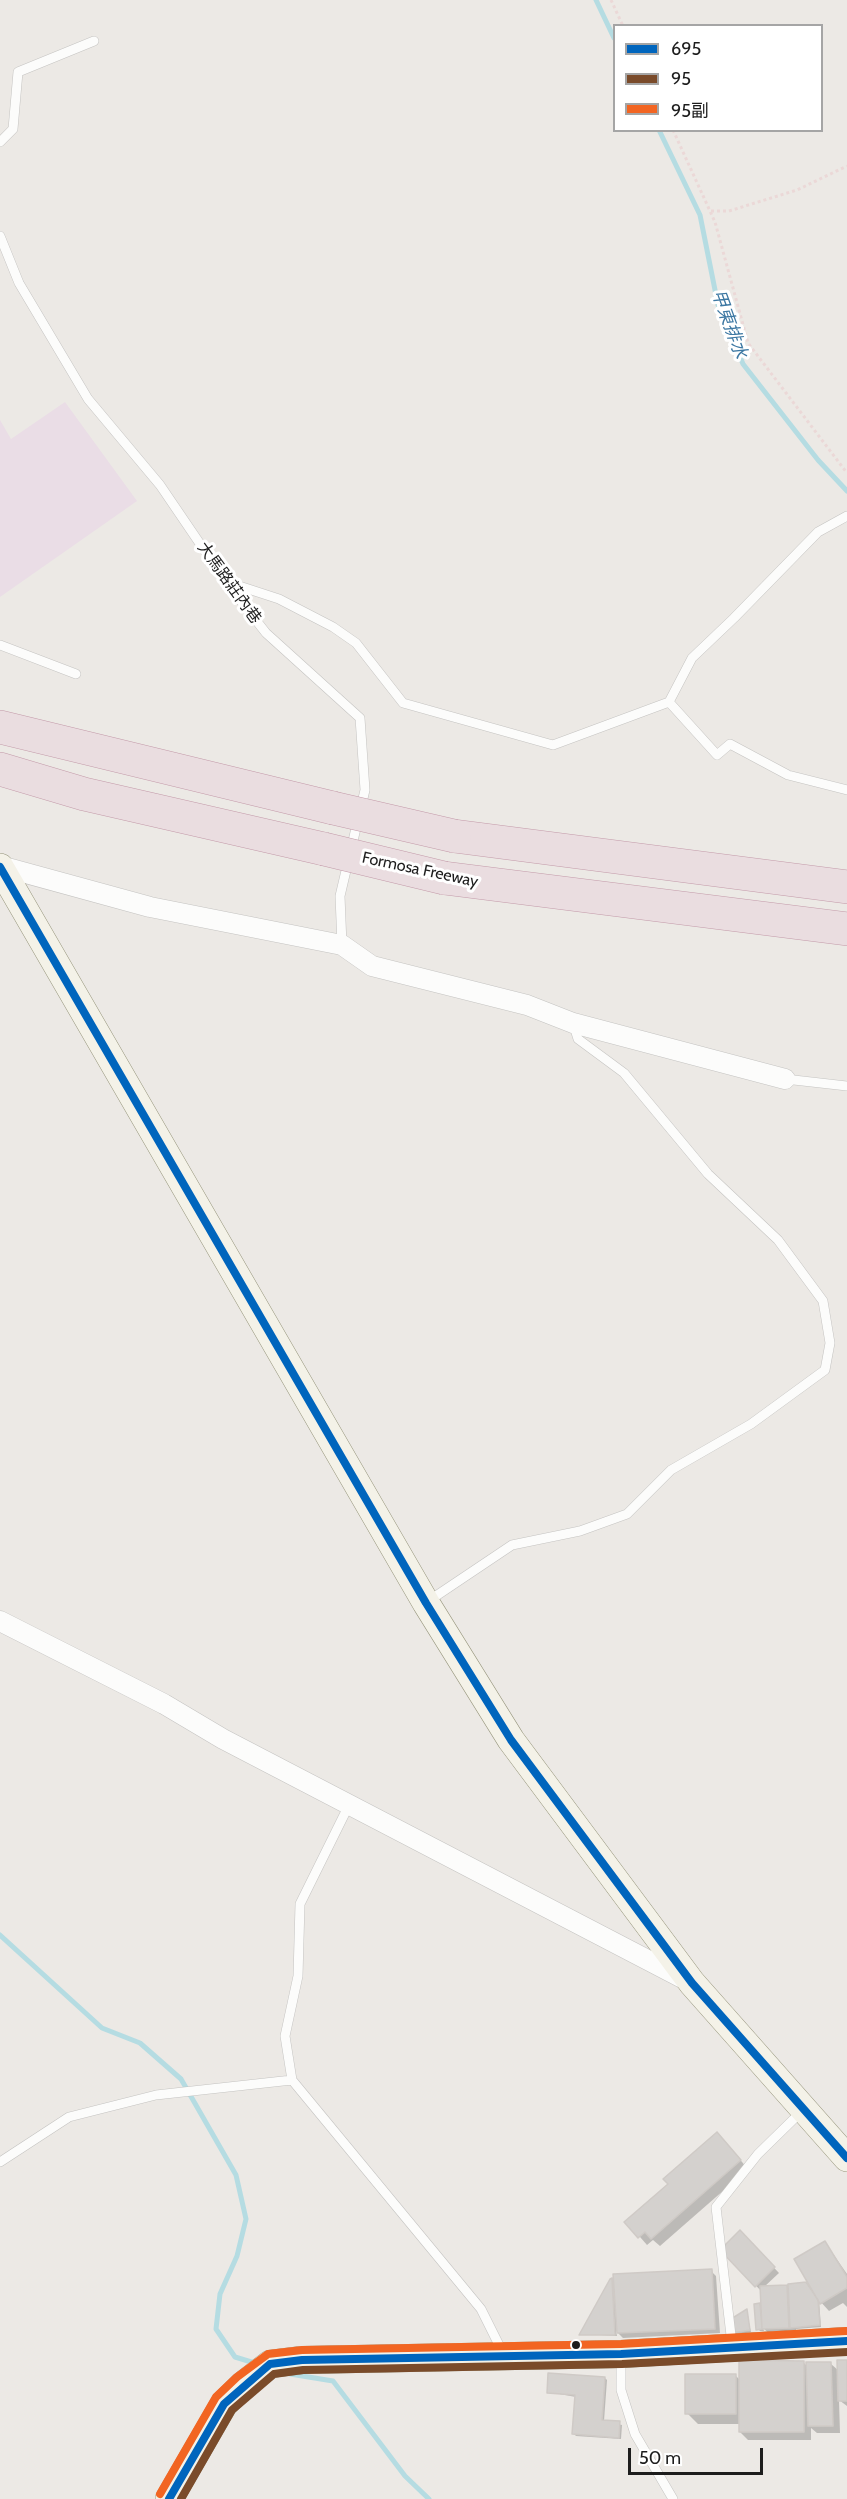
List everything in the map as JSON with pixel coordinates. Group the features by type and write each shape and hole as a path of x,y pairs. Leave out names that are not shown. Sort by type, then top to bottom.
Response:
{"highway":[{"path":"0,727 454,836 847,887"},
{"name":"Formosa Freeway","path":"0,769 84,794 444,878 847,929"}],"street":[{"path":"0,867 150,907 342,945 372,966 527,1005 573,1023 785,1079"},
{"path":"0,867 426,1602 518,1749 692,1983 847,2158"},
{"path":"0,1621 164,1704 223,1740 692,1983"},
{"path":"170,2499 224,2404 243,2385 270,2364 302,2360 506,2358 621,2354 847,2341"}],"lane":[{"path":"0,142 13,129 18,72 94,41"},
{"name":"大馬路莊內巷","path":"0,236 19,283 88,399 160,484 226,582 266,633 360,718 365,790 340,896 342,945"},
{"path":"226,582 279,599 333,627 356,643 403,703 553,745 669,702 692,658 735,618 818,531 847,516"},
{"path":"0,645 76,674"},
{"path":"669,702 717,755 730,744 788,775 847,790"},
{"path":"426,1602 512,1545 580,1531 627,1514 671,1470 752,1424 825,1370 830,1343 823,1301 778,1240 708,1174 624,1073 578,1039 573,1023"},
{"path":"785,1079 847,1086"},
{"path":"349,1805 300,1904 298,1976 285,2036 292,2080 481,2309 506,2358"},
{"path":"0,2162 69,2116 156,2095 292,2080"},
{"path":"732,2349 716,2207 758,2154 804,2109"},
{"path":"621,2354 621,2390 635,2434 673,2499"}],"path":[{"path":"611,0 622,24"},
{"path":"674,132 711,211 748,344 847,473"},
{"path":"711,211 729,211 797,190 847,166"}],"shaded area":[{"path":"65,402 137,501 0,597 0,420 11,439"}],"building":[{"path":"717,2132 741,2160 651,2239 645,2232 638,2238 624,2222 668,2184 663,2179"},
{"path":"740,2230 775,2267 755,2287 720,2250"},
{"path":"825,2241 847,2277 847,2288 820,2304 794,2259"},
{"path":"712,2269 715,2329 617,2333 613,2274"},
{"path":"612,2278 615,2335 579,2335 610,2279"},
{"path":"806,2282 818,2300 820,2325 790,2328 788,2284"},
{"path":"787,2285 789,2328 762,2329 760,2286"},
{"path":"760,2303 762,2329 756,2330 754,2304"},
{"path":"747,2309 750,2330 732,2333 731,2319"},
{"path":"739,2360 804,2361 804,2432 739,2432"},
{"path":"837,2360 847,2360 847,2401 838,2401"},
{"path":"806,2362 831,2362 833,2426 808,2426"},
{"path":"548,2373 605,2377 602,2420 620,2421 619,2438 572,2434 575,2395 547,2393"},
{"path":"685,2374 736,2374 736,2414 685,2414"}],"waterway":[{"name":"甲東排水","path":"596,0 613,36"},
{"name":"甲東排水","path":"660,132 700,215 718,305 743,364 818,460 847,491"},
{"path":"0,1935 102,2028 140,2043 181,2079 236,2175 246,2219 237,2256 220,2294 216,2329 235,2357 258,2364"},
{"path":"290,2374 333,2381 405,2476 429,2499"}],"transit line":[{"name":"695","path":"0,867 426,1603 511,1740 692,1983 847,2158"},
{"name":"95副","path":"160,2494 216,2397 237,2377 268,2354 302,2350 621,2344 846,2331"},
{"name":"695","path":"169,2499 224,2404 270,2364 302,2360 621,2354 847,2341"},
{"name":"95","path":"181,2499 232,2410 274,2374 303,2370 622,2364 847,2352"}]}
